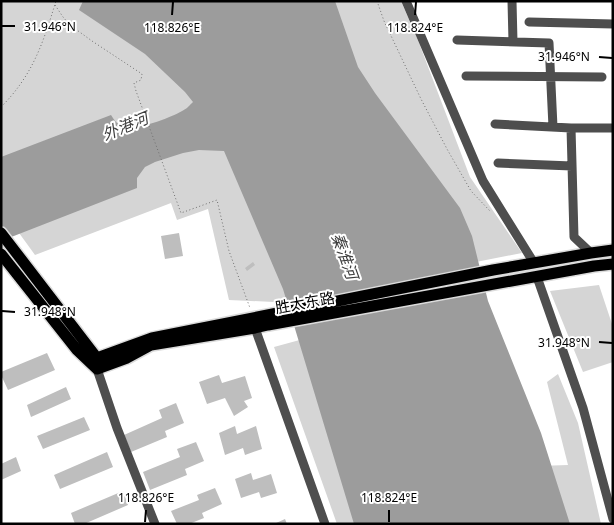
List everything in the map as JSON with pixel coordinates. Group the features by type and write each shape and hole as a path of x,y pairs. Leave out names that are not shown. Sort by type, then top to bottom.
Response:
{"main road":[{"path":"1,233 97,364"},
{"name":"胜太东路","path":"260,321 494,270 613,250"},
{"path":"1,254 77,350 97,364"},
{"name":"胜太东路","path":"97,364 152,338 613,264"}],"street":[{"path":"406,1 483,181 534,263"},
{"path":"512,1 512,42"},
{"path":"529,22 613,24"},
{"path":"458,40 549,43 553,127"},
{"path":"466,76 602,77"},
{"path":"495,124 613,128"},
{"path":"571,128 574,237 591,253"},
{"path":"498,163 572,166"},
{"path":"537,277 583,408 613,519"},
{"path":"260,321 325,524"},
{"path":"97,364 118,428 155,524"}],"path":[{"path":"1,107 29,73 40,50 56,1"},
{"path":"377,1 384,21 447,149 471,192 492,212"},
{"path":"55,5 70,25 142,74 141,80 134,83 181,212 216,200 228,251 260,321"}],"shaded area":[{"path":"1,1 401,1 470,177 522,253 274,302 229,300 208,209 177,220 171,203 35,255 1,208"},
{"path":"599,285 613,327 613,362 583,372 550,291"},
{"path":"307,338 354,472 568,465 547,382 558,374 578,423 601,524 337,524 274,347"}],"water":[{"name":"秦淮河","path":"83,1 335,1 358,67 460,208 472,236 488,301 541,433 570,524 354,524 283,289 224,151 199,150 155,162 145,167 137,178 137,188 1,241 1,157 111,115 120,125 136,127 174,115 187,108 193,102 145,54 79,10"}],"building":[{"path":"179,233 183,256 165,259 161,236"},
{"path":"253,262 255,265 247,271 245,268"},
{"path":"47,353 55,370 8,390 1,372"},
{"path":"219,375 222,383 245,376 252,398 244,401 248,407 234,416 225,398 207,404 199,382"},
{"path":"66,387 71,399 31,417 27,405"},
{"path":"176,403 184,423 165,431 167,437 131,452 124,435 162,418 159,410"},
{"path":"84,417 90,430 43,449 37,436"},
{"path":"235,426 237,434 256,426 262,449 245,455 243,448 225,455 219,433"},
{"path":"196,442 204,461 185,469 187,475 150,490 143,472 180,457 177,449"},
{"path":"107,452 113,467 60,489 54,475"},
{"path":"16,457 21,471 1,480 1,464"},
{"path":"251,473 253,480 271,474 277,493 261,498 259,492 241,498 235,479"},
{"path":"215,488 222,504 202,513 204,518 189,524 177,524 171,511 199,500 197,495"},
{"path":"123,491 128,505 84,524 75,524 71,513"},
{"path":"285,519 287,524 274,524"}],"water label":[{"name":"外港河","path":"125,126"}]}
